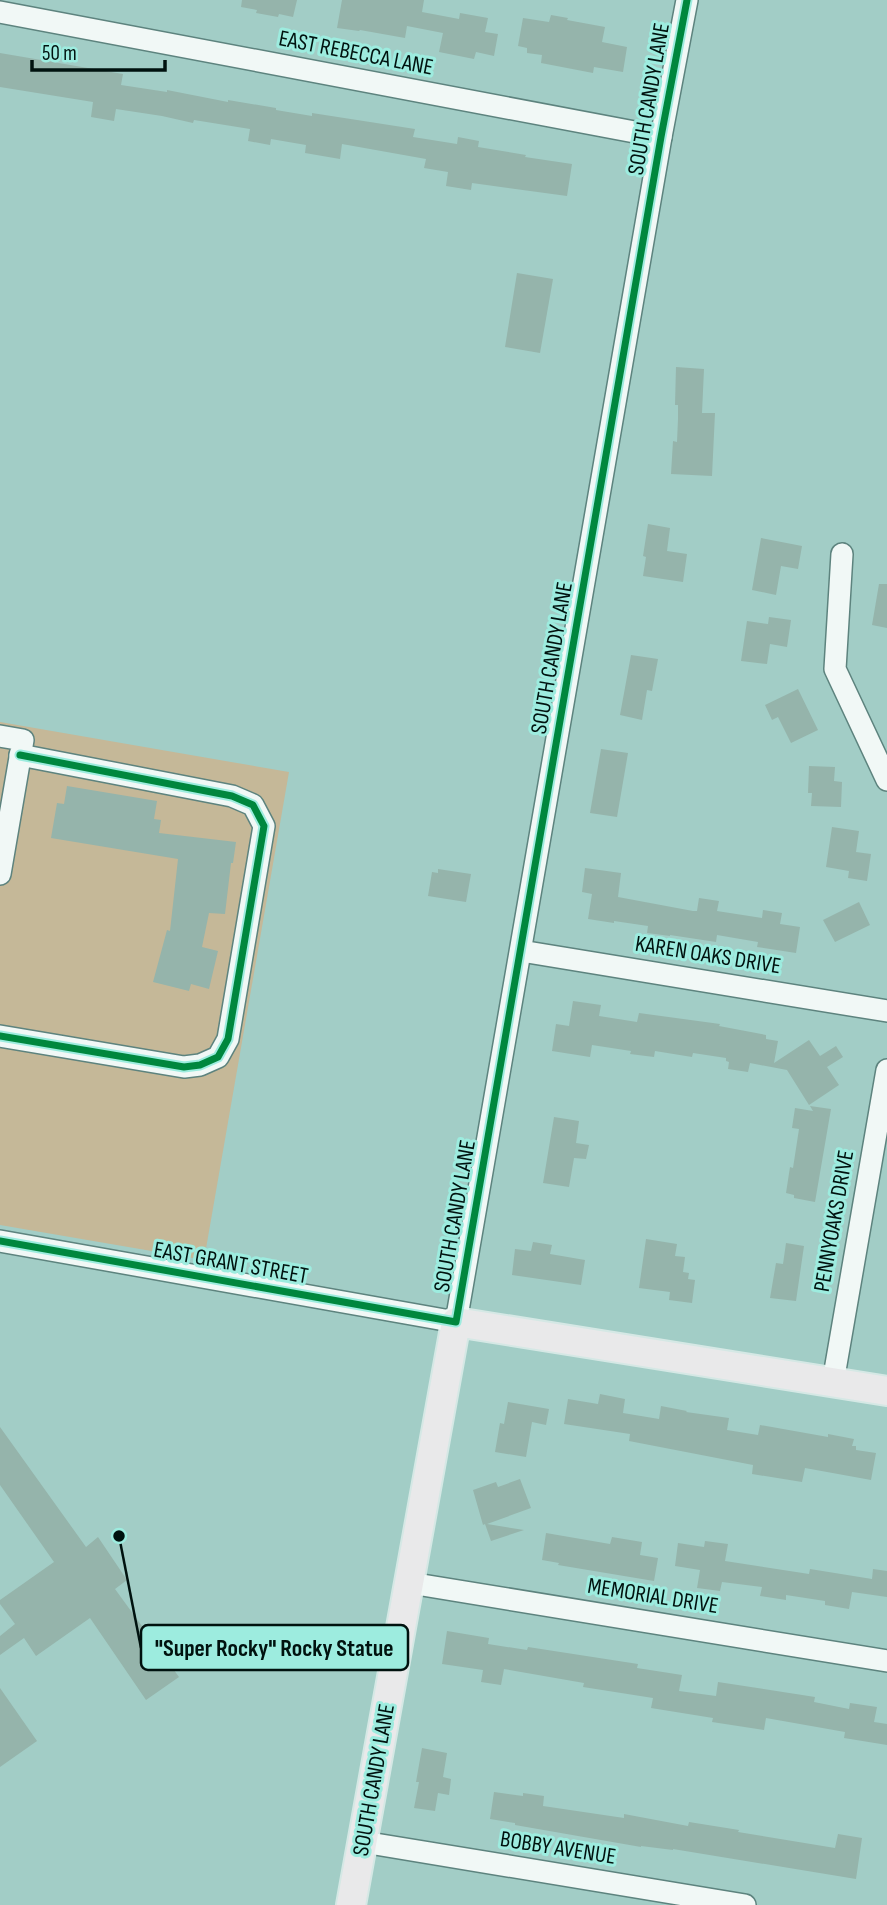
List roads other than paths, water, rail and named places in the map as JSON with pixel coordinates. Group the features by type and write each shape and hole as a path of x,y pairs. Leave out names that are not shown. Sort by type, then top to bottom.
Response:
{"main road":[{"name":"EAST GRANT STREET","path":"456,1322 887,1391"},
{"name":"SOUTH CANDY LANE","path":"351,1905 456,1322"}],"street":[{"name":"SOUTH CANDY LANE","path":"456,1322 687,0"},
{"name":"EAST REBECCA LANE","path":"0,12 661,137"},
{"path":"842,554 835,669 887,780"},
{"path":"0,736 23,740 0,874"},
{"path":"0,1036 184,1067 200,1065 218,1056 228,1039 264,826 253,805 232,796 20,755"},
{"name":"KAREN OAKS DRIVE","path":"521,951 887,1011"},
{"name":"PENNYOAKS DRIVE","path":"833,1382 887,1070"},
{"name":"EAST GRANT STREET","path":"0,1241 456,1322"},
{"name":"MEMORIAL DRIVE","path":"410,1583 887,1661"},
{"name":"BOBBY AVENUE","path":"363,1842 745,1905"}],"place":[{"name":"\"Super Rocky\" Rocky Statue","path":"119,1536"}]}
